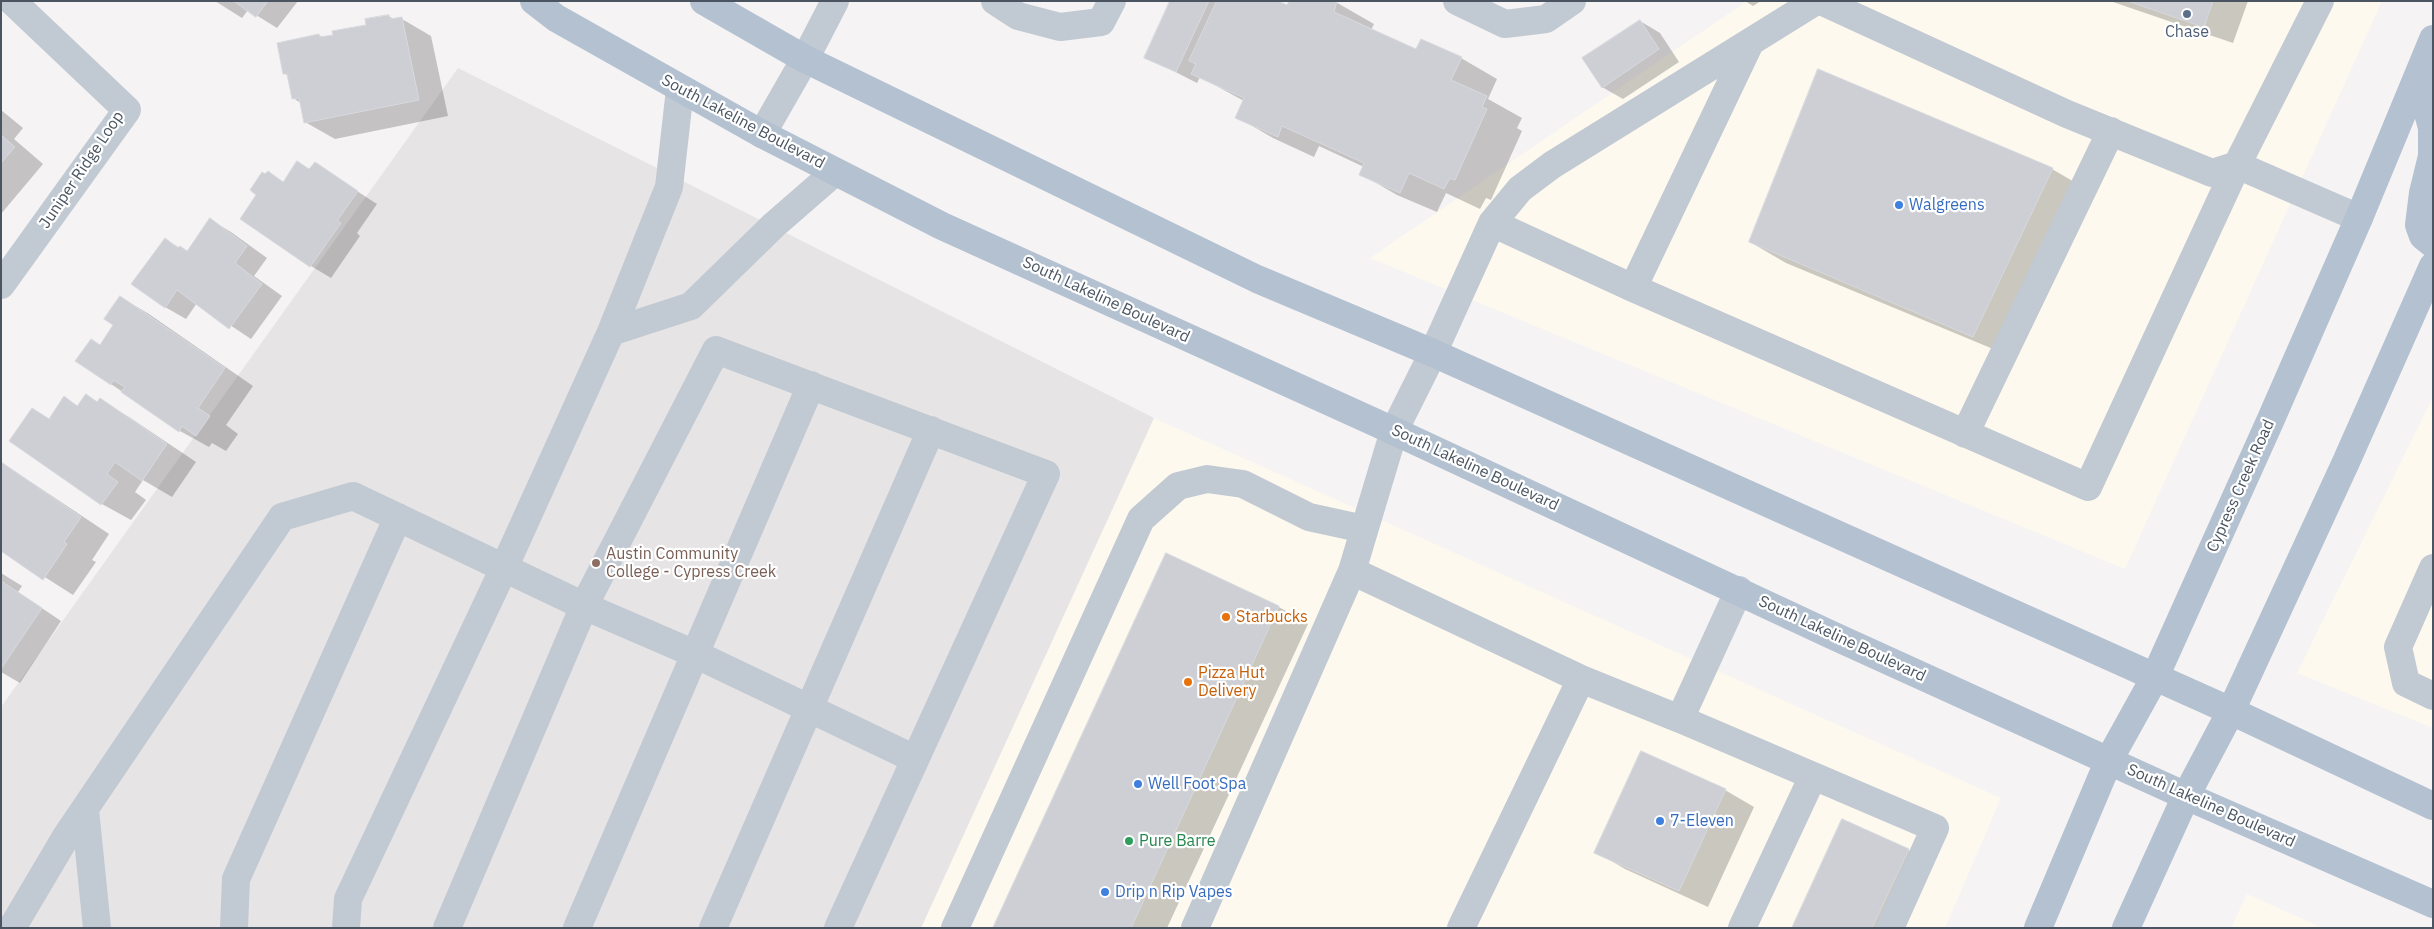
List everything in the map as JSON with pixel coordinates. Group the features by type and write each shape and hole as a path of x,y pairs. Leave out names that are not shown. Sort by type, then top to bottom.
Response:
{"main road":[{"name":"South Lakeline Boulevard","path":"534,1 556,18 680,89 835,172 951,230 1394,431 1739,590 1836,637 2186,796 2433,904"},
{"path":"704,1 805,59 1257,279 1433,353 2155,677 2433,806"},
{"name":"Cypress Creek Road","path":"2038,928 2109,760 2155,677 2359,218 2433,39"},
{"path":"2418,75 2432,128 2432,156 2423,193 2419,225 2423,236 2433,244"},
{"path":"2126,928 2186,796 2230,711 2346,462 2433,266"}],"street":[{"name":"Juniper Ridge Loop","path":"1,285 127,110 12,1"},
{"path":"762,134 805,59 834,1"},
{"path":"995,1 1018,16 1060,27 1101,22 1112,1"},
{"path":"1457,1 1505,24 1546,19 1572,1"},
{"path":"1195,928 1352,571 1394,431 1433,353 1492,223 1520,189 1552,165 1749,45 1816,1"},
{"path":"1821,1 2067,114 2212,173 2238,165 2359,218"},
{"path":"1492,223 1634,288 2088,487 2238,165 2320,1"},
{"path":"1634,288 1749,45"},
{"path":"346,928 348,899 504,568 611,332 669,187 680,89"},
{"path":"1965,434 2110,131"},
{"path":"611,332 691,306 774,225 835,172"},
{"path":"447,928 584,606 716,350 1046,474 838,928"},
{"path":"577,928 811,386"},
{"path":"713,928 931,430"},
{"path":"955,928 1141,519 1178,486 1207,478 1243,484 1309,517 1364,529"},
{"path":"12,928 84,810 282,517 354,496 584,606 695,654 915,759"},
{"path":"234,928 236,879 398,517"},
{"path":"2433,568 2398,646 2406,683 2433,696"},
{"path":"1352,571 1581,679 1936,828 1890,928"},
{"path":"1680,720 1739,590"},
{"path":"1461,928 1581,679"},
{"path":"1742,928 1813,776"},
{"path":"84,810 96,928"}],"shaded area":[{"path":"1747,1 2382,1 2125,569 1370,258"},
{"name":"Austin Community College - Cypress Creek","path":"458,68 1154,418 921,928 1,928 1,707"},
{"path":"2433,397 2433,728 2297,673"},
{"path":"1154,418 2001,798 1945,928 921,928"},
{"path":"2247,894 2323,928 2231,928"}],"building":[{"path":"234,1 268,1 256,17"},
{"path":"1170,1 1209,1 1176,72 1144,58"},
{"path":"1217,1 1278,1 1287,5 1289,1 1337,1 1334,12 1416,49 1421,39 1462,57 1451,80 1487,96 1482,107 1487,109 1455,180 1450,178 1444,189 1409,173 1400,193 1359,175 1364,163 1282,126 1278,137 1235,118 1244,98 1191,74 1196,64 1189,61"},
{"name":"Chase","path":"2128,1 2213,1 2204,27"},
{"path":"389,15 390,19 402,17 419,100 304,123 299,98 292,99 287,74 283,74 277,43 319,34 320,37 333,35 332,31 366,25 365,19"},
{"path":"1640,20 1659,49 1602,88 1582,58"},
{"name":"Walgreens","path":"1818,69 2053,168 1973,337 1749,242"},
{"path":"1,135 15,147 1,163"},
{"path":"297,161 309,169 315,162 358,191 337,221 341,223 310,267 240,219 256,195 250,190 262,172 265,174 268,171 283,182"},
{"path":"210,218 247,246 235,263 262,284 229,329 177,290 165,308 131,284 165,238 178,248 180,246 187,251"},
{"path":"120,296 225,368 198,408 210,416 196,436 182,426 179,432 121,392 125,387 113,380 111,385 75,361 91,339 100,345 113,325 104,319"},
{"path":"86,394 97,402 100,398 167,444 142,481 115,462 107,474 118,482 101,505 9,441 32,408 49,419 64,396 77,406"},
{"path":"1,462 81,517 64,542 67,544 43,580 1,551"},
{"path":"1166,553 1279,606 1131,928 993,928"},
{"path":"1,581 42,608 1,669"},
{"name":"7-Eleven","path":"1641,751 1726,789 1679,891 1594,853"},
{"path":"1842,819 1909,849 1872,928 1792,928"}],"place":[{"name":"Chase","path":"2187,14"},
{"name":"Walgreens","path":"1899,205"},
{"name":"Austin Community College - Cypress Creek","path":"596,563"},
{"name":"Starbucks","path":"1226,617"},
{"name":"Pizza Hut Delivery","path":"1188,682"},
{"name":"Well Foot Spa","path":"1138,784"},
{"name":"7-Eleven","path":"1660,821"},
{"name":"Pure Barre","path":"1129,841"},
{"name":"Drip n Rip Vapes","path":"1105,892"}]}
